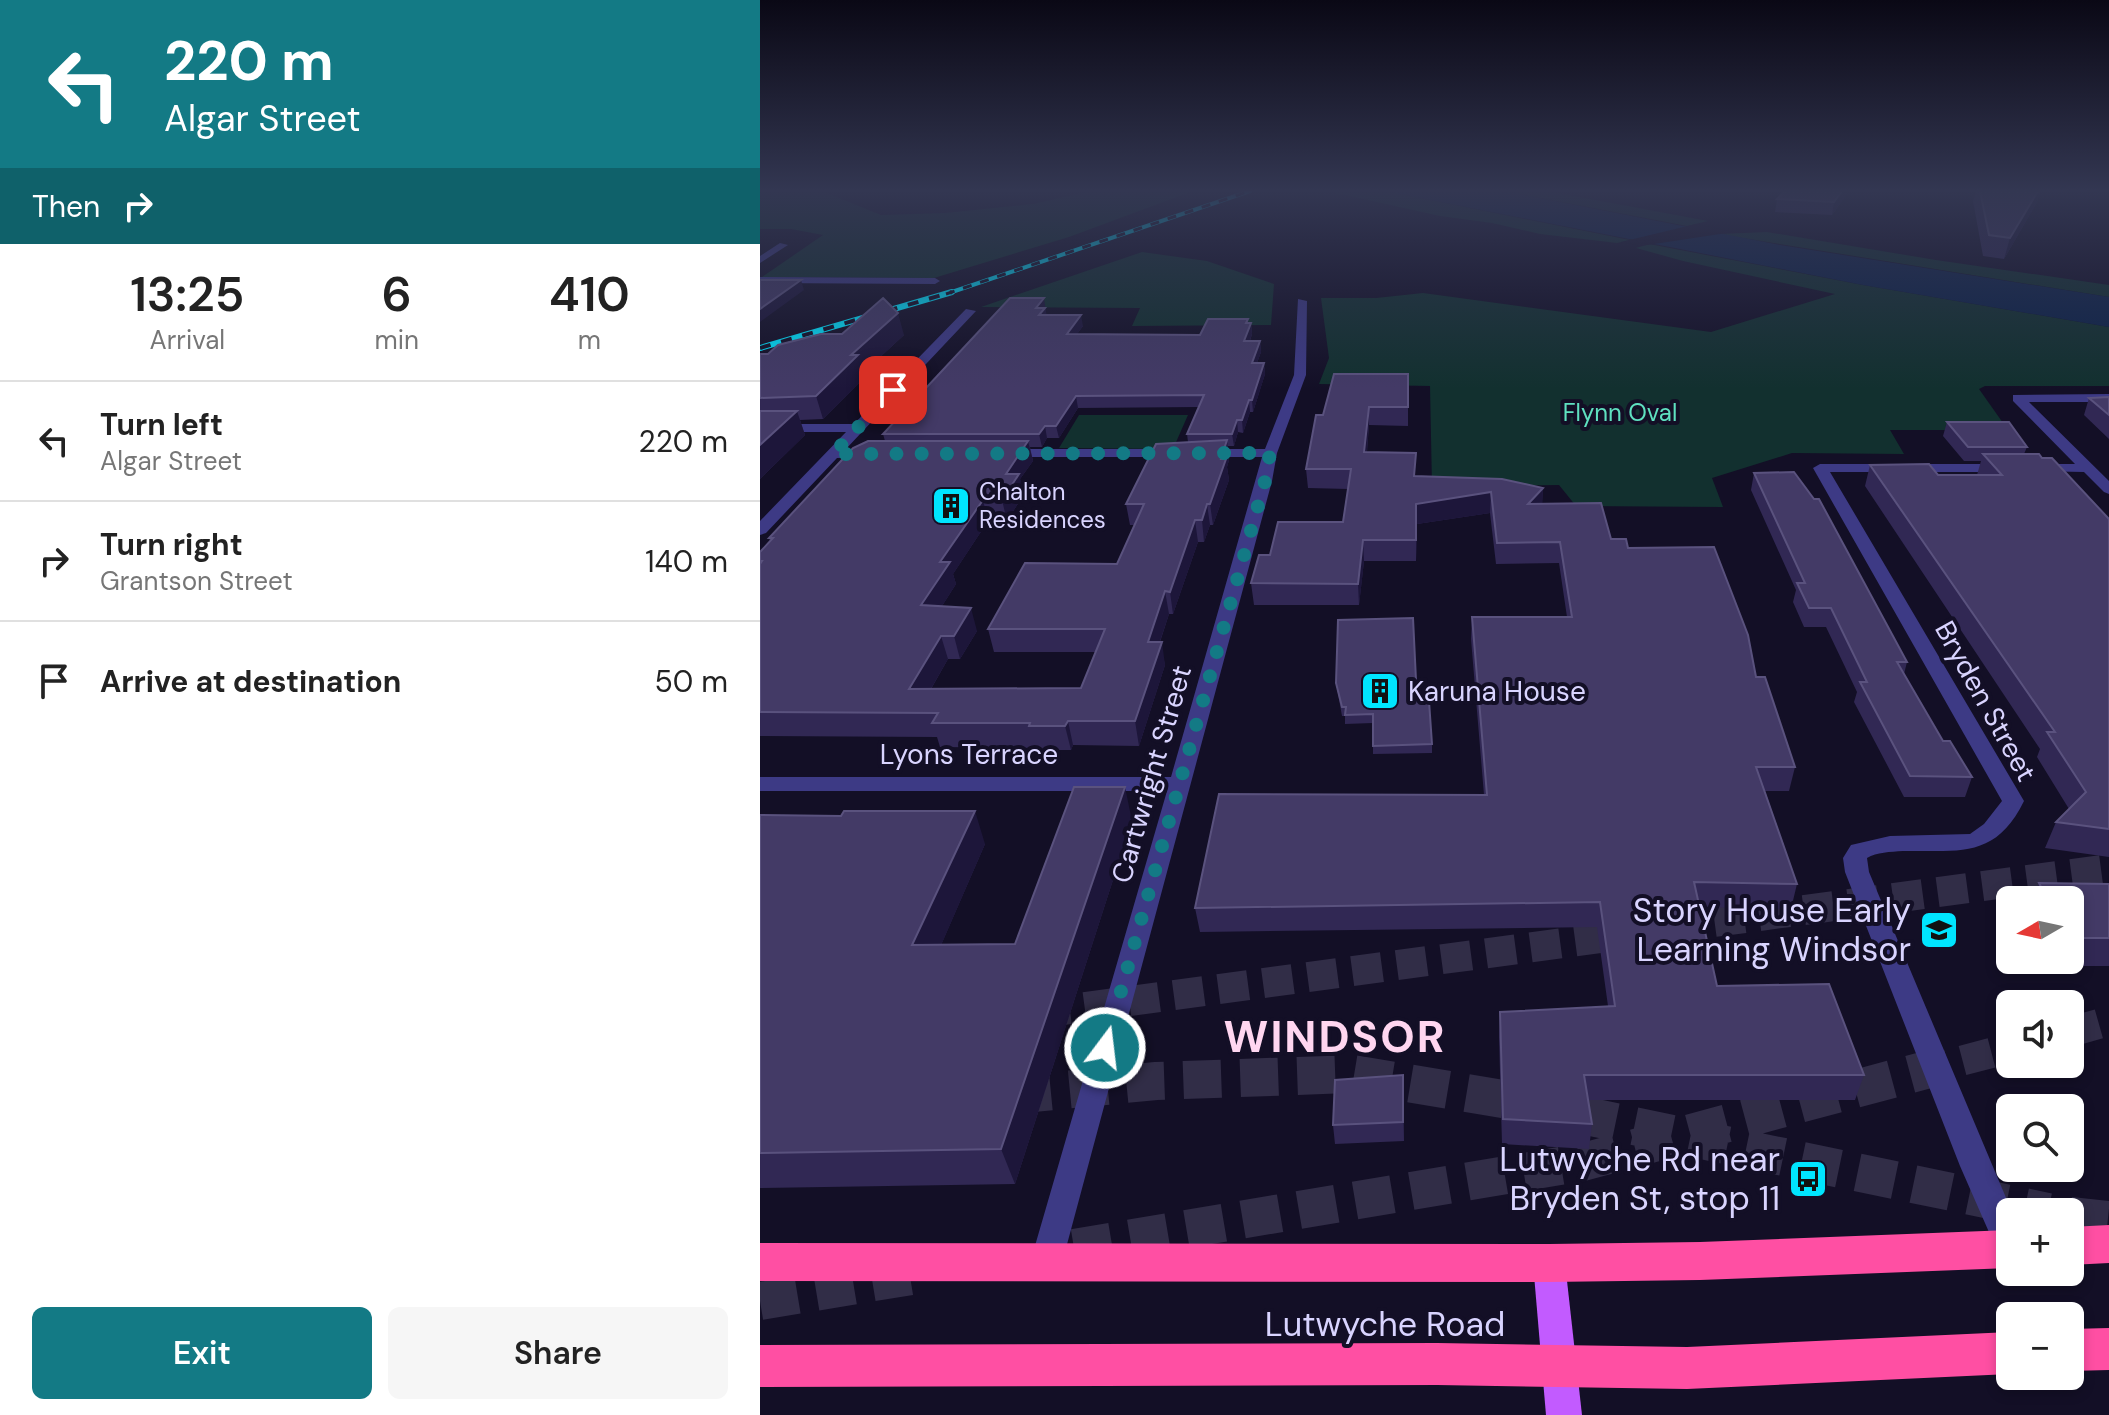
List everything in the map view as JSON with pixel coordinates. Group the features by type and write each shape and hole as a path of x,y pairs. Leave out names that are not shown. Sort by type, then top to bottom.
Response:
{"highway":[{"path":"2084,1245 2109,1244"},
{"name":"Lutwyche Road","path":"760,1262 1549,1263 1700,1261 1996,1247"},
{"path":"2084,1350 2109,1349"},
{"name":"Lutwyche Road","path":"760,1366 1437,1364 1687,1368 1996,1354"}],"main road":[{"path":"1549,1263 1564,1415"}],"street":[{"path":"760,280 935,281"},
{"name":"Cartwright Street","path":"1046,1263 1265,481 1270,453 1300,375 1302,301"},
{"path":"760,530 970,311"},
{"path":"2109,398 2018,398 2109,489"},
{"path":"760,428 856,428"},
{"path":"986,453 1270,453"},
{"path":"833,454 886,454"},
{"name":"Bryden Street","path":"1996,1212 1857,872 1855,858 1859,851 1883,842 1983,838 2010,807 2011,793 1820,468 2088,468"},
{"name":"Lyons Terrace","path":"760,784 1178,784"}],"green space":[{"path":"791,257 1003,257 934,278 762,277"},
{"path":"1127,257 1178,257 1207,261 1274,284 1271,325 1132,326 1140,308 981,307"},
{"name":"Flynn Oval","path":"1669,257 1717,257 2109,327 2109,386 1985,386 1979,389 2008,430 1890,430 1904,454 1792,453 1712,478 1723,507 1576,506 1559,485 1432,487 1430,386 1319,384 1329,358 1321,298 1376,298 1423,293 1711,332 1835,294"},
{"path":"1861,257 1918,257 2109,285 2109,297"},
{"path":"1079,415 1188,415 1173,449 1059,448"}],"water":[{"path":"1721,257 1856,257 2109,297 2109,327"}],"building":[{"path":"760,280 801,280 760,309"},
{"path":"883,298 898,313 851,355 858,355 816,396 760,398 760,354 768,354 778,345 821,334 842,334"},
{"path":"1010,298 1044,298 1036,308 1045,308 1039,315 1081,315 1067,334 1200,335 1208,319 1248,319 1246,323 1251,323 1244,341 1260,341 1252,363 1264,363 1252,400 1249,400 1242,420 1237,420 1232,434 1187,434 1204,395 1076,396 1056,426 1045,426 1039,434 883,434"},
{"path":"1334,374 1408,374 1408,407 1369,407 1364,452 1416,453 1414,476 1502,479 1543,488 1528,504 1601,503 1611,539 1626,539 1628,548 1714,547 1748,635 1756,677 1765,677 1795,767 1756,767 1797,884 1694,882 1717,986 1829,984 1864,1075 1584,1075 1592,1124 1503,1119 1500,1012 1615,1006 1600,902 1195,908 1219,794 1487,795 1472,617 1572,617 1560,542 1497,543 1491,492 1416,504 1416,540 1363,540 1358,584 1251,583 1259,555 1270,555 1278,522 1343,522 1351,469 1306,469 1316,415 1323,415"},
{"path":"2109,397 2109,415 2089,398"},
{"path":"760,411 797,411 760,445"},
{"path":"1947,422 2009,422 2027,447 1968,447"},
{"path":"1227,440 1221,459 1226,459 1210,504 1207,504 1202,520 1195,520 1170,592 1165,591 1148,642 1162,642 1135,721 1068,721 1065,726 1029,726 1030,723 932,723 938,713 760,712 760,552 773,538 769,538 853,448 868,441 1028,441 1006,474 1019,474 1002,500 983,500 940,562 950,562 921,605 971,608 954,636 941,636 909,689 1081,688 1105,629 988,629 1025,563 1117,564 1144,504 1126,504 1156,444"},
{"path":"1983,454 2039,454 2042,458 2052,458 2109,519 2109,829 2056,822 2086,792 2047,732 2055,732 1870,465 1929,464 1938,475 2002,475"},
{"path":"1794,472 1814,499 1819,499 1907,662 1897,662 1943,741 1950,741 1972,777 1910,776 1860,682 1867,682 1831,608 1809,608 1797,583 1805,583 1754,473"},
{"name":"Karuna House","path":"1413,618 1417,701 1429,701 1432,744 1373,746 1373,714 1345,715 1346,707 1342,707 1336,683 1338,620"},
{"path":"1074,787 1125,787 1001,1149 760,1153 760,815 841,816 844,811 975,811 912,945 1015,944"},
{"path":"2039,883 2109,884 2109,938 2084,938 2084,886 2041,886"},
{"path":"1403,1075 1403,1122 1333,1125 1335,1080"}],"tunnel":[{"path":"1670,928 2109,869"},
{"path":"1040,1013 1630,934"},
{"path":"2084,1028 2109,1021"},
{"path":"1919,1072 1996,1052"},
{"path":"1681,1136 1926,1070"},
{"path":"1013,1095 1156,1081 1353,1074 1509,1100 1681,1136"},
{"path":"1074,1248 1583,1162 1681,1136"},
{"path":"1681,1136 1996,1201"},
{"path":"2084,1217 2109,1220"},
{"path":"760,1301 911,1276"}],"railway":[{"path":"951,292 1055,257"},
{"path":"760,348 951,292"},
{"path":"946,294 951,292"}],"place":[{"name":"Chalton Residences","path":"951,506"},
{"name":"Karuna House","path":"1380,691"},
{"name":"Story House Early Learning Windsor","path":"1939,930"},
{"name":"Lutwyche Rd near Bryden St, stop 11","path":"1808,1179"}],"district":[{"name":"WINDSOR","path":"1335,1037"}],"route":[{"path":"893,390 833,454 1270,453 1265,481 1105,1048"}]}
